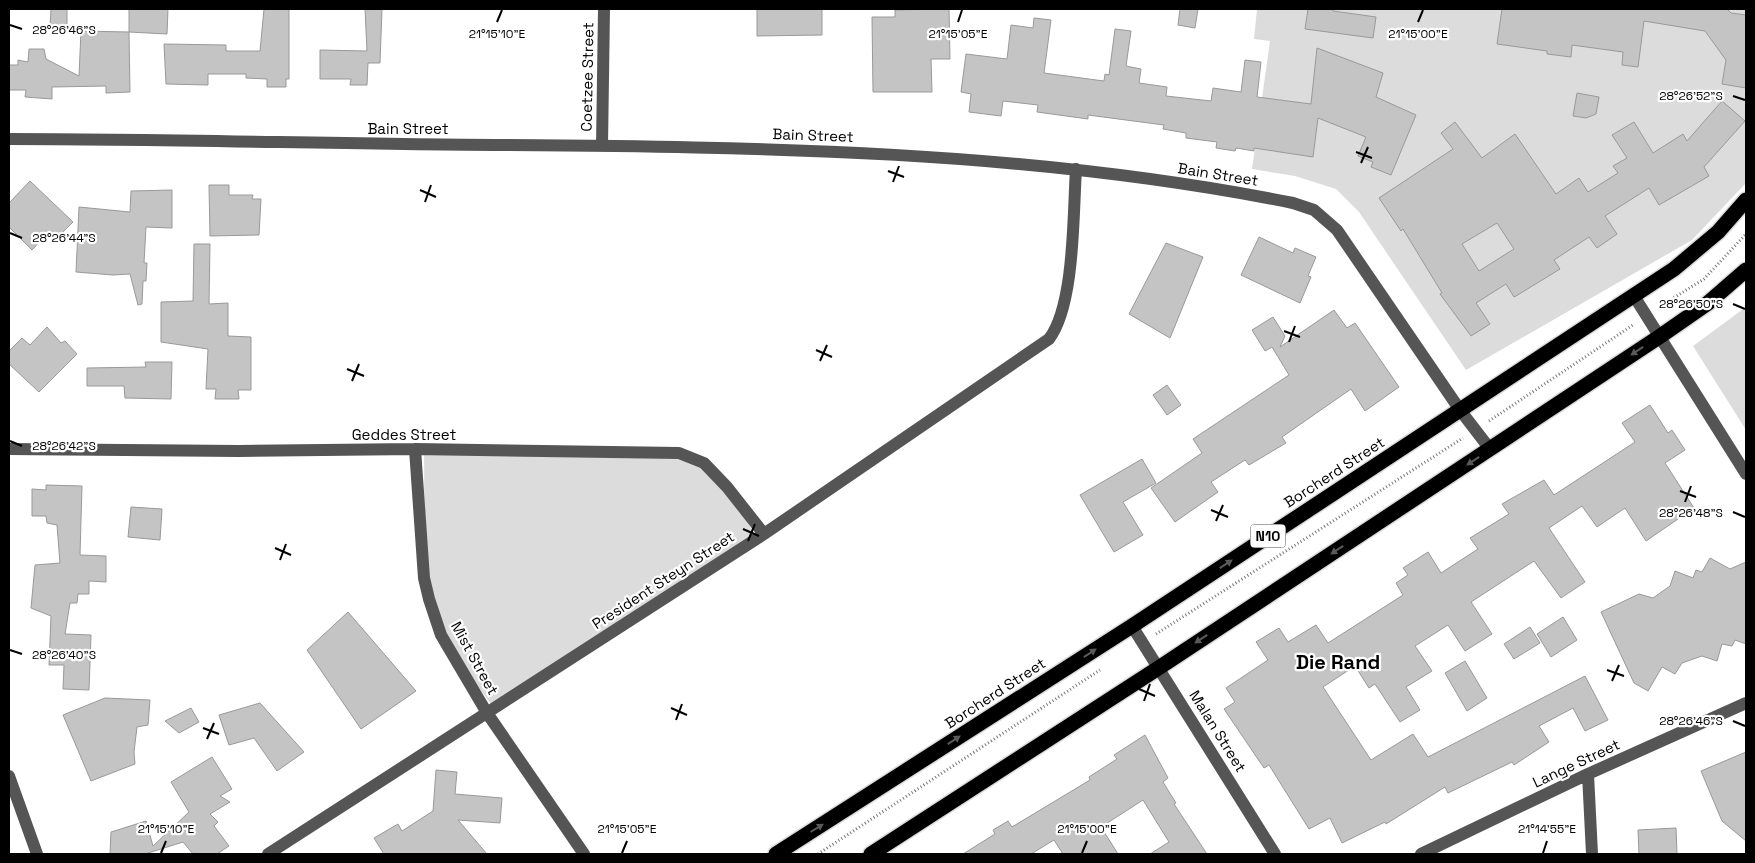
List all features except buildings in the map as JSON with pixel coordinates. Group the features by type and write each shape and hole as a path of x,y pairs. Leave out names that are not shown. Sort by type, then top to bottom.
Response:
{"highway":[{"name":"Borcherd Street","path":"776,854 1132,626 1634,296 1674,269 1695,252 1718,232 1746,200"},
{"path":"871,854 1160,667 1659,337 1708,303 1746,270"}],"street":[{"name":"Coetzee Street","path":"602,146 604,9"},
{"name":"Bain Street","path":"9,139 602,146 850,152 957,157 1076,169 1272,199 1306,206 1321,214 1347,243 1460,410 1490,449"},
{"name":"President Steyn Street","path":"268,854 764,534 1049,339 1059,322 1067,298 1076,169"},
{"path":"1634,296 1746,474"},
{"name":"Geddes Street","path":"9,449 239,451 415,449 678,453 704,463 727,487 764,534"},
{"name":"Mist Street","path":"415,449 421,555 429,599 441,635 487,713 584,854"},
{"name":"Malan Street","path":"1132,626 1160,667 1275,854"},
{"name":"Lange Street","path":"1420,854 1588,774 1746,703"},
{"path":"1588,774 1592,854"},
{"path":"9,776 37,854"}],"path":[{"path":"1142,643 1475,430 1704,279 1746,234"},
{"path":"818,854 1101,670"}],"shaded area":[{"path":"1257,9 1746,9 1746,183 1692,240 1466,370 1359,212 1336,189 1295,176 1252,169 1270,41 1254,39"},
{"path":"1746,307 1746,430 1693,346"},
{"path":"675,448 717,471 755,535 492,706 455,653 445,635 431,591 424,520 424,449"}],"district":[{"name":"Die Rand","path":"1338,662"}]}
